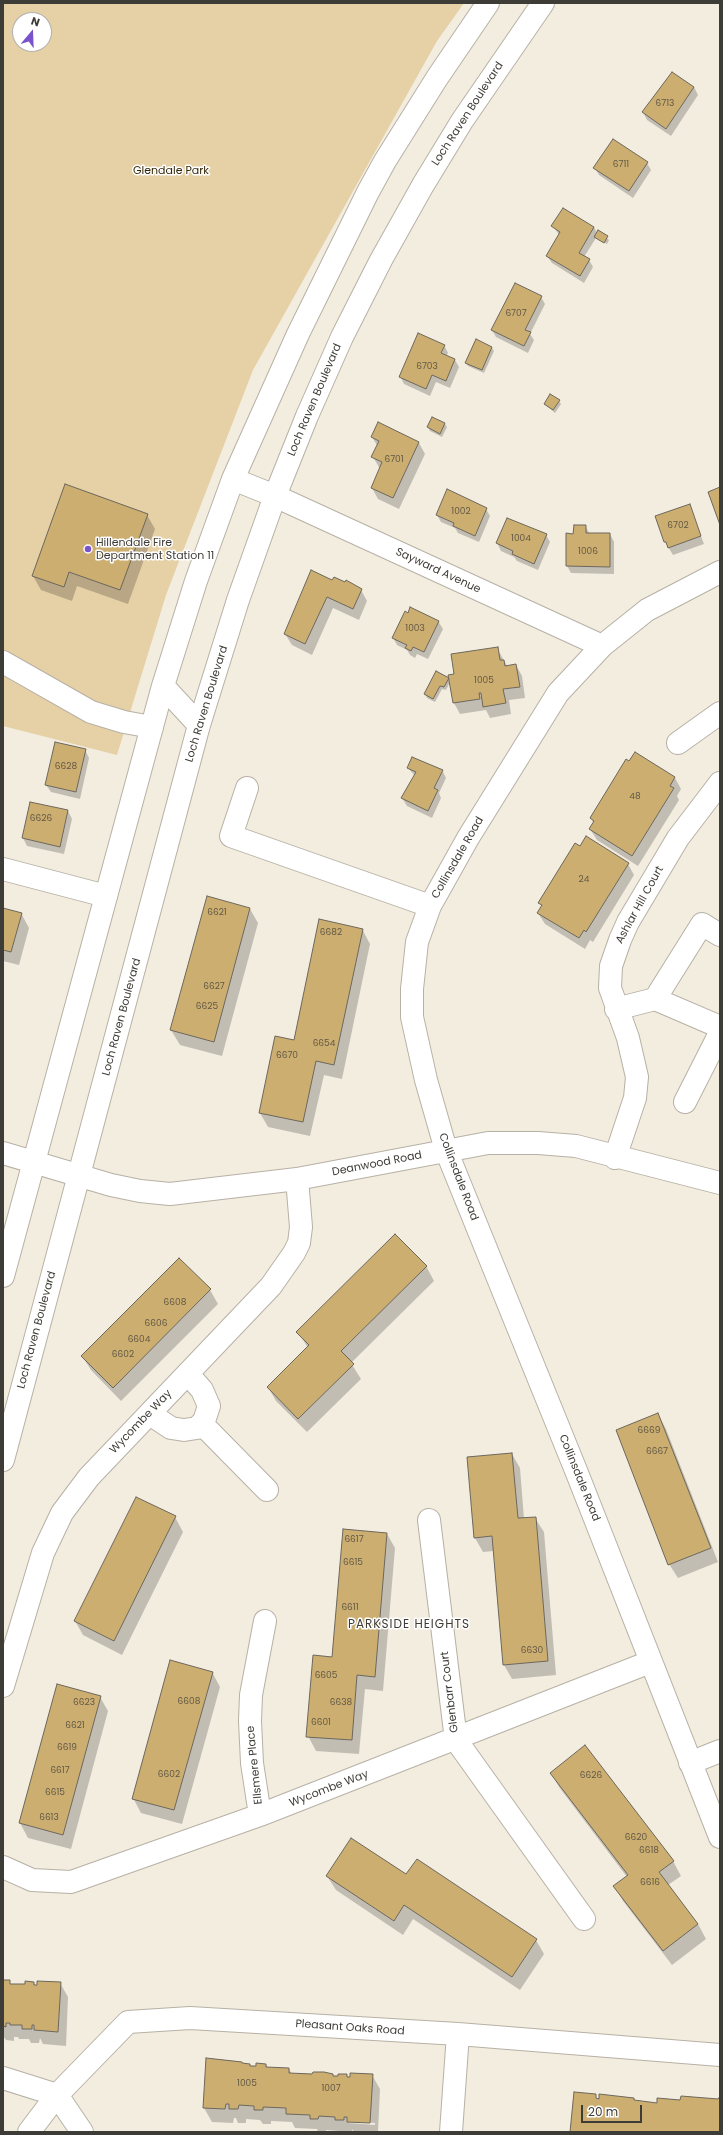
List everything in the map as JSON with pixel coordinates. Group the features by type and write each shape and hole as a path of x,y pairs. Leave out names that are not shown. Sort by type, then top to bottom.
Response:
{"street":[{"path":"3,1276 163,686 196,581 233,478 298,334 368,192 429,91 488,3"},
{"name":"Loch Raven Boulevard","path":"3,1460 199,725 238,600 275,496 307,416 342,337 381,260 423,185 465,116 543,3"},
{"name":"Sayward Avenue","path":"233,478 602,646"},
{"name":"Collinsdale Road","path":"720,572 646,610 602,646 558,692 468,838 430,906 418,942 412,989 412,1017 426,1080 446,1150 577,1473 720,1837"},
{"path":"3,662 91,712 124,722 152,727"},
{"path":"163,686 199,725"},
{"path":"678,744 718,718"},
{"name":"Ashlar Hill Court","path":"615,1158 636,1098 637,1077 628,1038 616,1009 610,988 611,966 620,940 678,838 720,783"},
{"path":"247,788 231,836 430,906"},
{"path":"3,870 106,896"},
{"path":"656,998 702,924 720,935"},
{"path":"616,1009 656,998 720,1027"},
{"path":"685,1102 720,1033"},
{"name":"Deanwood Road","path":"3,1153 78,1176 140,1191 170,1194 233,1188 297,1179 488,1143 538,1143 576,1146 615,1158 720,1183"},
{"name":"Wycombe Way","path":"3,1686 43,1553 62,1513 89,1477 271,1286 294,1253 299,1243 301,1227 297,1179"},
{"path":"150,1414 171,1428 184,1430 197,1428 202,1424 209,1406 202,1390 188,1374"},
{"path":"202,1424 267,1490"},
{"name":"Glenbarr Court","path":"429,1520 456,1740 584,1919"},
{"name":"Ellsmere Place","path":"260,1815 252,1763 250,1721 251,1695 265,1621"},
{"name":"Wycombe Way","path":"3,1867 32,1880 71,1882 260,1815 456,1740 650,1662"},
{"path":"690,1763 720,1751"},
{"name":"Pleasant Oaks Road","path":"29,2132 57,2094 128,2022 190,2018 458,2034 720,2055"},
{"path":"451,2132 458,2034"},
{"path":"3,2078 57,2094 82,2132"}],"green space":[{"name":"Glendale Park","path":"3,3 464,3 437,41 253,370 166,595 117,755 3,726"}],"building":[{"path":"672,72 694,87 666,129 642,112"},
{"path":"613,139 648,162 629,191 593,168"},
{"path":"563,208 594,227 579,253 590,259 580,276 546,256 560,232 551,226"},
{"path":"598,230 608,236 604,243 594,237"},
{"path":"515,283 542,296 525,330 531,332 524,346 491,330"},
{"path":"418,333 445,345 441,353 455,359 446,381 432,375 426,389 399,377"},
{"path":"476,339 492,347 482,370 465,363"},
{"path":"550,394 560,400 553,410 544,404"},
{"path":"432,417 445,423 440,434 427,427"},
{"path":"378,422 419,442 393,498 371,488 382,462 371,457 379,441 371,437"},
{"name":"Hillendale Fire Department Station 11","path":"65,484 148,514 120,590 69,572 64,587 32,576"},
{"path":"720,487 720,525 708,492"},
{"path":"447,489 487,508 475,536 453,526 454,523 436,515"},
{"path":"690,504 701,536 668,548 666,542 664,542 655,516"},
{"path":"507,518 547,534 534,564 512,554 513,551 496,543"},
{"path":"574,525 586,525 586,533 610,533 610,567 566,566 566,533 573,534"},
{"path":"311,570 332,580 334,577 345,582 346,580 362,589 353,609 327,597 305,644 284,634"},
{"path":"410,607 439,621 424,652 413,647 411,651 405,648 407,645 392,638 405,611 408,613"},
{"path":"498,647 500,660 504,660 505,666 516,664 520,687 503,689 506,703 483,707 481,693 479,693 480,699 453,703 448,675 454,674 451,654"},
{"path":"436,671 449,678 444,687 440,686 433,699 424,694"},
{"path":"55,742 86,749 76,792 45,785"},
{"path":"635,752 675,777 670,786 674,788 632,856 589,829 594,821 590,818 626,759 629,761"},
{"path":"412,757 443,770 434,788 438,790 428,811 401,798 416,772 407,768"},
{"path":"30,802 68,810 60,847 22,838"},
{"path":"586,836 629,863 586,932 584,930 579,938 537,913 542,905 538,903 575,843 580,846"},
{"path":"207,896 250,908 214,1042 170,1030"},
{"path":"3,908 22,913 11,952 3,950"},
{"path":"319,919 363,929 334,1065 316,1061 303,1122 259,1113 275,1036 294,1040"},
{"path":"395,1234 427,1266 341,1351 354,1364 298,1419 267,1387 309,1345 296,1332"},
{"path":"179,1258 211,1289 113,1388 81,1356"},
{"path":"658,1413 711,1548 668,1565 616,1430"},
{"path":"512,1453 518,1518 536,1517 548,1661 503,1665 492,1536 474,1538 467,1457"},
{"path":"136,1497 176,1516 114,1641 74,1621"},
{"path":"343,1529 387,1533 375,1677 357,1675 352,1740 306,1737 313,1655 332,1657"},
{"path":"170,1660 213,1672 174,1810 132,1799"},
{"path":"57,1684 101,1696 63,1835 19,1823"},
{"path":"585,1745 674,1861 659,1872 698,1924 663,1951 613,1886 628,1875 550,1773"},
{"path":"351,1838 406,1874 417,1859 537,1939 512,1977 404,1905 394,1921 326,1876"},
{"path":"3,1980 10,1980 10,1984 25,1984 25,1981 34,1982 34,1985 37,1985 37,1981 61,1982 58,2032 34,2030 34,2025 32,2025 32,2029 22,2029 22,2025 10,2025 10,2023 6,2023 6,2027 3,2026"},
{"path":"206,2058 242,2062 250,2064 250,2066 256,2066 256,2063 266,2064 266,2067 289,2068 289,2073 312,2074 313,2072 324,2072 333,2074 333,2076 338,2076 338,2074 347,2074 347,2077 350,2077 350,2073 373,2074 370,2123 347,2122 347,2117 344,2117 344,2120 335,2120 335,2117 319,2116 318,2119 310,2119 310,2115 286,2114 286,2108 263,2107 263,2110 254,2110 254,2106 239,2105 238,2109 229,2109 229,2104 226,2104 225,2109 203,2108"},
{"path":"574,2092 596,2094 596,2098 599,2099 599,2094 634,2098 634,2100 657,2103 657,2098 680,2100 681,2096 718,2099 720,2096 720,2132 570,2132"}],"place":[{"name":"Hillendale Fire Department Station 11","path":"88,549"}],"district":[{"name":"PARKSIDE HEIGHTS","path":"409,1625"}]}
